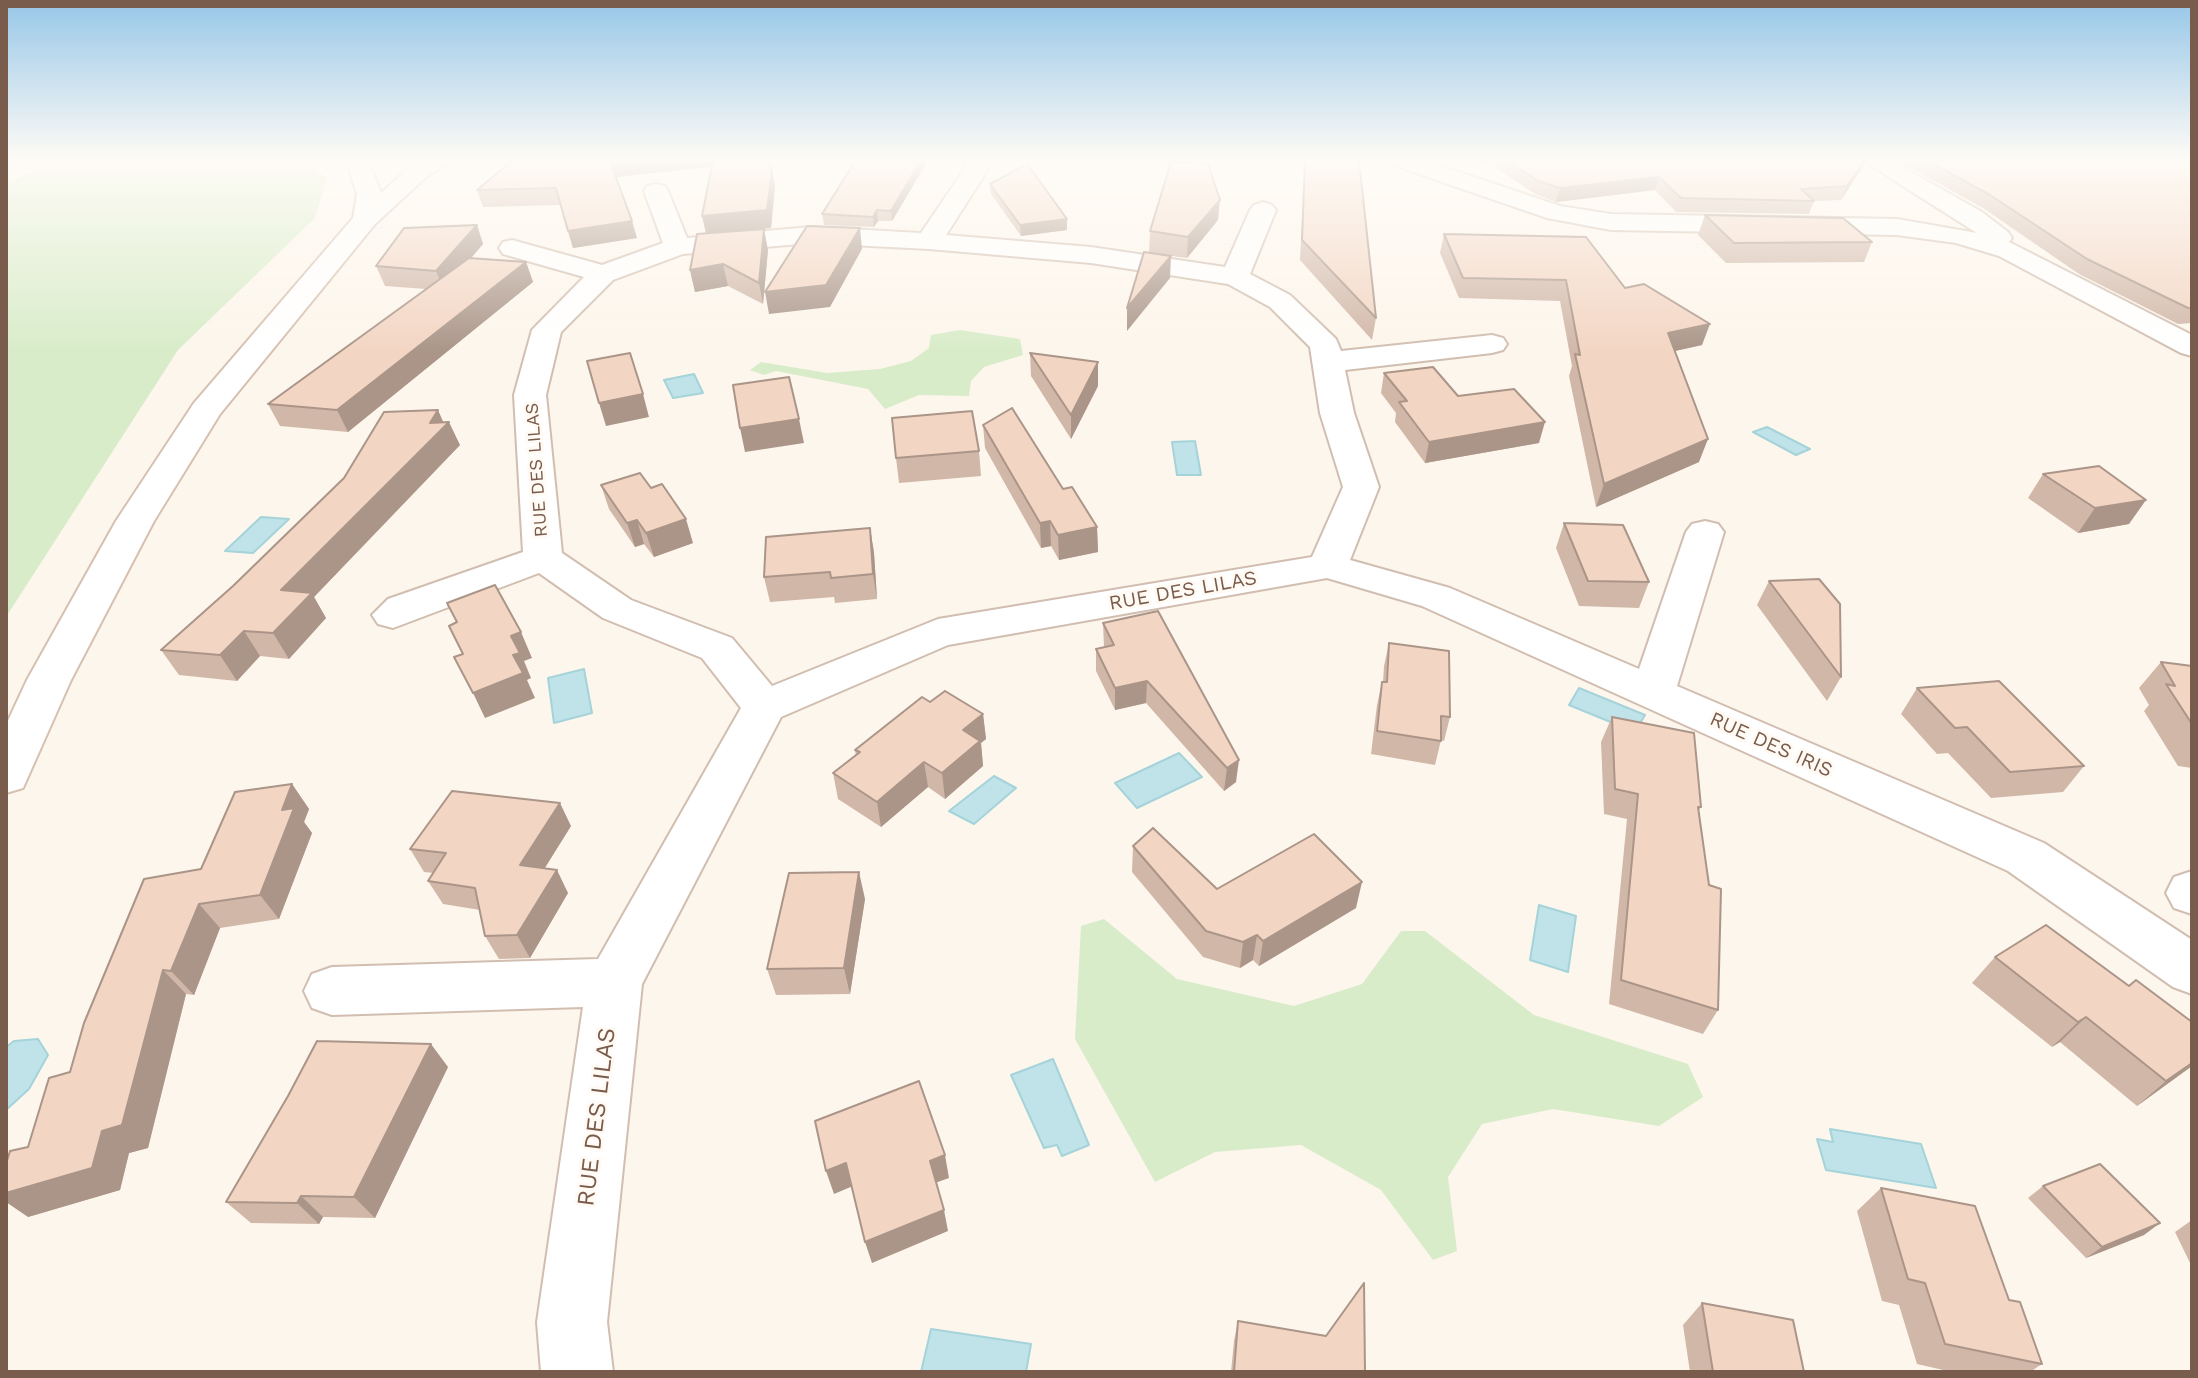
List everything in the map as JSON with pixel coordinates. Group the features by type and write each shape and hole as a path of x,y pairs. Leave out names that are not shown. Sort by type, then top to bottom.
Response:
{"street":[{"path":"6,776 49,680 151,496 206,410 362,224"},
{"path":"669,224 678,247"},
{"path":"940,224 929,241 1091,255 1235,277 1280,301 1325,345 1337,413 1361,487 1305,571"},
{"path":"1235,277 1257,224"},
{"path":"1743,224 1897,227 1958,236 2008,250 2192,347"},
{"path":"1984,224 1996,233 2008,250"},
{"name":"RUE DES LILAS","path":"764,707 717,648 617,609 543,558 530,395 547,330 603,274 678,247 715,241 811,235 929,241"},
{"path":"512,248 603,274"},
{"path":"1329,362 1492,344"},
{"path":"1653,693 1705,532"},
{"path":"393,615 402,608 543,558"},
{"name":"RUE DES LILAS","path":"577,1372 572,1322 614,982 764,707 938,633 1305,571"},
{"name":"RUE DES IRIS","path":"1305,571 1436,597 2026,857 2192,970"},
{"path":"332,991 614,982"}],"green space":[{"path":"6,224 308,224 178,350 6,617"},
{"path":"960,330 1020,339 1023,355 984,367 971,381 969,396 919,395 885,409 868,389 776,371 764,375 750,370 761,362 827,373 880,369 911,361 929,348 931,335"},
{"path":"1104,919 1177,979 1294,1006 1362,984 1401,931 1425,931 1534,1015 1688,1064 1703,1097 1659,1126 1553,1109 1482,1124 1448,1177 1457,1251 1433,1260 1381,1190 1301,1145 1215,1152 1155,1182 1075,1039 1081,926"}],"water":[{"path":"694,374 703,393 673,398 664,380"},
{"path":"1767,427 1810,449 1796,455 1753,432"},
{"path":"1195,441 1201,475 1177,475 1172,442"},
{"path":"261,517 289,519 253,553 225,551"},
{"path":"584,669 592,713 554,723 548,678"},
{"path":"1579,688 1645,715 1635,732 1569,705"},
{"path":"1179,753 1202,777 1137,808 1115,783"},
{"path":"994,776 1016,788 974,824 949,811"},
{"path":"1539,905 1576,916 1568,972 1530,960"},
{"path":"38,1039 48,1055 29,1089 6,1110 6,1047 14,1041"},
{"path":"1053,1059 1089,1145 1062,1156 1057,1145 1044,1148 1011,1075"},
{"path":"1830,1129 1921,1144 1936,1188 1826,1170 1817,1139 1833,1142"},
{"path":"931,1329 1031,1344 1026,1372 921,1372"}],"building":[{"path":"566,224 611,224 568,231"},
{"path":"1152,224 1199,224 1188,237 1150,231"},
{"path":"1303,224 1366,224 1376,318 1302,240"},
{"path":"1715,224 1851,224 1872,242 1734,243"},
{"path":"2034,224 2192,224 2192,308 2188,308 2087,259"},
{"path":"477,225 436,271 376,266 404,228"},
{"path":"807,226 860,228 826,285 765,292"},
{"path":"764,229 759,283 723,264 690,270 697,234"},
{"path":"1444,234 1586,237 1625,288 1644,284 1710,324 1668,333 1708,439 1604,484 1575,354 1580,355 1566,280 1463,278"},
{"path":"1144,252 1171,256 1127,308"},
{"path":"469,258 526,262 337,410 268,404"},
{"path":"630,353 643,394 599,403 587,361"},
{"path":"1030,353 1098,362 1071,415"},
{"path":"1433,367 1458,396 1514,389 1545,422 1429,442 1399,402 1407,401 1384,373"},
{"path":"789,377 799,419 740,428 733,385"},
{"path":"1012,408 1063,489 1072,487 1097,527 1058,535 1050,521 1040,523 983,425"},
{"path":"438,410 430,423 449,422 281,590 312,593 273,633 244,631 220,655 161,650 233,586 344,478 384,412"},
{"path":"972,411 979,451 896,458 892,418"},
{"path":"2099,466 2146,500 2095,508 2043,474"},
{"path":"640,473 651,488 662,484 686,519 646,533 637,520 627,523 601,485"},
{"path":"1564,523 1623,525 1649,582 1588,581"},
{"path":"870,528 873,574 831,578 830,572 764,577 766,537"},
{"path":"1819,579 1840,604 1841,677 1769,581"},
{"path":"495,585 521,632 511,636 520,653 513,655 523,673 473,693 454,657 463,654 449,626 457,622 447,603"},
{"path":"1158,611 1239,760 1227,768 1147,681 1115,688 1096,649 1114,645 1103,623"},
{"path":"1389,643 1449,651 1450,717 1441,716 1441,741 1377,731 1382,682 1387,682"},
{"path":"2161,662 2192,666 2192,724 2166,684 2175,686"},
{"path":"1999,681 2084,766 2010,772 1967,727 1955,728 1917,688"},
{"path":"945,691 983,714 963,730 980,741 942,773 924,762 877,802 833,773 860,752 855,750 922,697 930,702"},
{"path":"1612,717 1694,733 1701,807 1698,807 1709,885 1721,889 1718,1010 1621,980 1638,794 1615,789"},
{"path":"292,784 282,810 294,808 260,895 199,904 171,971 163,970 122,1125 102,1131 92,1168 6,1193 6,1164 10,1151 28,1147 49,1078 70,1072 84,1023 144,879 201,869 235,792"},
{"path":"452,791 560,803 520,865 557,870 517,935 485,936 475,888 428,881 446,853 410,849"},
{"path":"1153,828 1217,889 1314,834 1362,882 1263,941 1257,935 1243,942 1206,931 1133,846"},
{"path":"859,872 844,968 767,969 789,873"},
{"path":"2046,925 2129,986 2136,980 2192,1022 2192,1063 2166,1081 2086,1017 2078,1022 1995,957"},
{"path":"317,1041 431,1044 354,1197 301,1196 297,1203 226,1202 288,1096"},
{"path":"919,1081 945,1155 930,1161 944,1210 865,1242 846,1163 826,1171 815,1121"},
{"path":"2100,1164 2160,1223 2102,1247 2043,1186"},
{"path":"1881,1188 1975,1206 2009,1300 2020,1302 2042,1364 1945,1344 1925,1283 1908,1279"},
{"path":"1364,1283 1365,1372 1234,1372 1238,1321 1326,1336"},
{"path":"1702,1303 1793,1320 1804,1372 1713,1372"}]}
